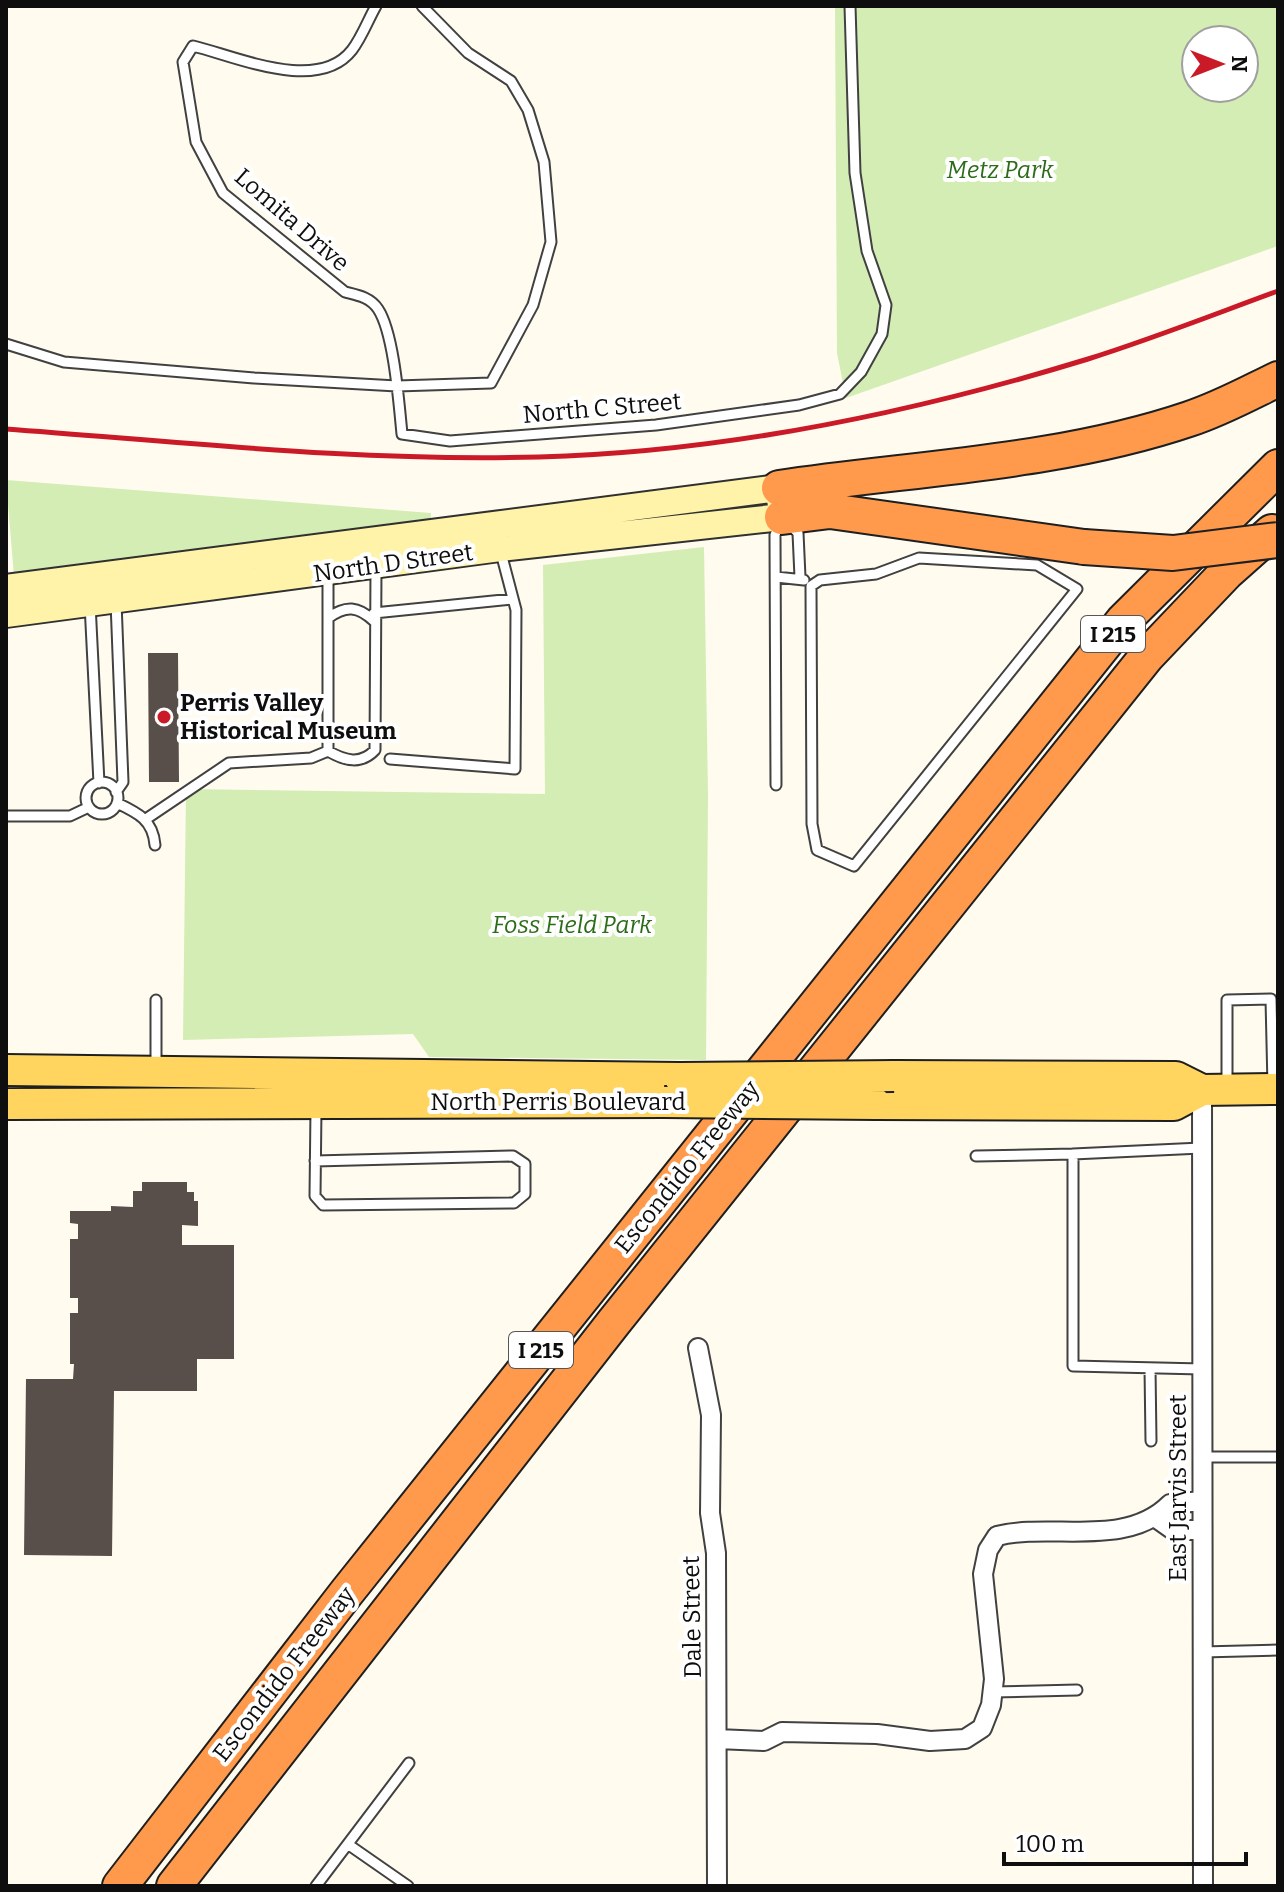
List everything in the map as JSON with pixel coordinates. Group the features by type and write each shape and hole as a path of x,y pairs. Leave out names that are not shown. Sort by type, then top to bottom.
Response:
{"highway":[{"path":"780,502 1145,432 1203,414 1278,379"},
{"name":"Escondido Freeway","path":"120,1886 357,1580 1114,632 1156,585 1278,467"},
{"path":"780,502 1084,547 1173,553 1278,540"},
{"name":"Escondido Freeway","path":"174,1886 614,1322 1147,656 1227,572 1278,526"}],"main road":[{"name":"North D Street","path":"6,588 100,575 497,537 780,502"},
{"name":"North D Street","path":"6,614 376,567 497,537"},
{"path":"100,575 103,602"},
{"name":"North Perris Boulevard","path":"6,1070 396,1072 876,1104 1174,1105 1214,1090 1276,1089"},
{"name":"North Perris Boulevard","path":"6,1104 277,1097 316,1101 672,1090 894,1076 1176,1077 1214,1090"}],"street":[{"name":"East Jarvis Street","path":"1203,1886 1201,1148 1214,1090"},
{"name":"Dale Street","path":"698,1348 711,1415 710,1513 716,1553 717,1886"},
{"path":"717,1739 764,1741 782,1732 877,1734 930,1741 965,1739 982,1728 992,1692 983,1574 988,1550 997,1536 1016,1531 1094,1533 1156,1518 1170,1504 1202,1501"},
{"path":"1156,1518 1173,1530 1202,1530"}],"lane":[{"name":"Lomita Drive","path":"376,6 352,50 335,63 283,71 193,46 183,62 196,142 223,193 345,292 366,298 377,308 383,321 397,386"},
{"path":"6,344 64,362 397,386 491,383 533,305 551,242 544,162 528,110 511,81 468,53 422,6"},
{"name":"North C Street","path":"397,386 402,434 450,441 656,425 799,405 840,394 861,372 882,334 886,305 867,251 855,173 850,6"},
{"path":"776,785 775,535 780,502"},
{"path":"780,502 798,533 800,577"},
{"path":"390,759 515,769 516,610 497,537"},
{"path":"919,558 1037,565 1077,589 854,866 817,850 812,824 811,586 820,580 876,574 919,558"},
{"path":"328,751 340,758 356,761 368,758 375,750 376,567"},
{"path":"328,572 328,751"},
{"path":"776,577 800,577 811,586"},
{"path":"328,618 351,608 374,617 512,599"},
{"path":"99,783 103,602"},
{"path":"89,807 102,814 111,811 123,782 103,602"},
{"path":"146,819 229,763 311,758 328,751"},
{"path":"89,807 88,792 99,783 109,784 117,797 146,819 154,831 155,845"},
{"path":"6,816 70,816 89,807"},
{"path":"1214,1090 1227,1000 1243,999 1273,1000 1276,1089"},
{"path":"156,1000 156,1070"},
{"path":"365,1086 396,1072"},
{"path":"315,1161 513,1156 525,1164 525,1194 514,1203 323,1205 315,1196 315,1161 316,1101"},
{"path":"976,1156 1201,1148"},
{"path":"1073,1154 1073,1366 1202,1369"},
{"path":"1150,1368 1151,1441"},
{"path":"1202,1457 1278,1457"},
{"path":"1202,1652 1278,1650"},
{"path":"992,1692 1077,1690"},
{"path":"316,1886 409,1763"},
{"path":"349,1845 408,1886"}],"green space":[{"name":"Metz Park","path":"835,6 1278,6 1278,246 846,398 837,353"},
{"path":"6,480 431,513 431,524 14,576"},
{"name":"Foss Field Park","path":"704,547 708,796 706,1060 429,1057 413,1034 183,1040 186,789 545,794 543,565"}],"building":[{"name":"Perris Valley Historical Museum","path":"148,653 178,653 179,782 149,782"},
{"path":"142,1182 187,1182 187,1192 194,1192 194,1201 198,1201 198,1226 182,1225 182,1245 234,1245 234,1359 197,1359 197,1391 114,1391 112,1556 24,1555 26,1379 73,1379 70,1313 78,1313 78,1298 70,1298 70,1239 78,1239 78,1224 70,1223 70,1211 111,1211 111,1206 133,1207 133,1191 142,1191"}],"railway":[{"path":"6,429 406,457 539,457 678,447 817,426 1021,379 1160,335 1278,291"}],"place":[{"name":"Perris Valley Historical Museum","path":"164,717"}]}
